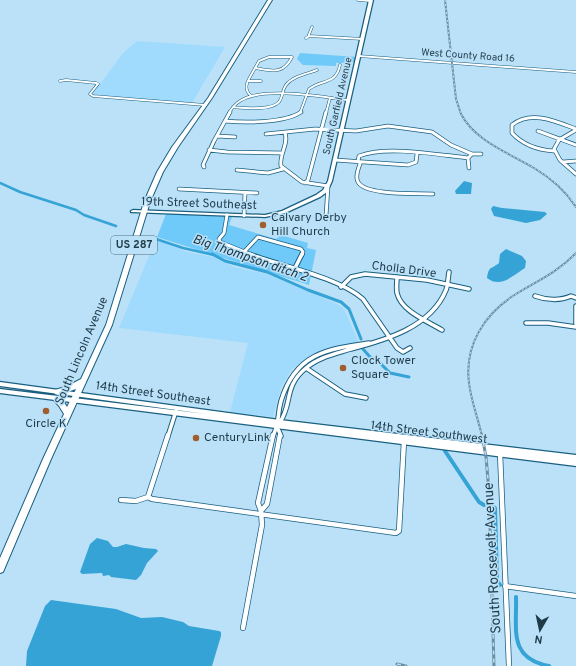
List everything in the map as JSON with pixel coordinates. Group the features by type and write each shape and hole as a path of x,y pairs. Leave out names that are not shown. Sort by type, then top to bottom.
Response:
{"highway":[{"name":"South Lincoln Avenue","path":"0,569 44,466 114,312 151,192 169,156 205,105 270,0"},
{"path":"68,415 57,395 84,380"}],"street":[{"path":"358,0 371,1"},
{"name":"South Garfield Avenue","path":"326,216 328,186 371,1"},
{"path":"309,36 312,27"},
{"path":"306,38 309,36 362,39"},
{"name":"West County Road 16","path":"359,56 576,72"},
{"path":"251,96 245,89 248,81 255,68 259,61 266,57 292,57 289,66 283,70 255,68"},
{"path":"225,121 266,120 292,116 300,112 308,90 336,77 339,73 340,64"},
{"path":"233,107 271,107 278,103 286,86 292,80 317,70"},
{"path":"60,81 66,80 96,83 97,85 90,94 93,96 205,105"},
{"path":"248,81 261,81"},
{"path":"204,167 203,165 209,150 233,107 240,100 266,93 348,100"},
{"path":"305,183 308,180 330,98"},
{"path":"554,151 538,149 521,141 512,133 512,125 522,119 538,118 551,120 576,129"},
{"path":"266,134 285,133 315,128 356,131 388,126 429,131 438,134 451,145 472,154 481,154"},
{"path":"576,129 559,139 554,144 554,151 576,174"},
{"path":"538,131 576,145"},
{"path":"285,133 287,138 280,163 283,169 298,180 305,183 328,186"},
{"path":"217,136 236,137"},
{"path":"209,150 227,152 282,153"},
{"path":"433,194 382,192 368,189 359,184 357,181 360,164 358,161 360,155 376,151 468,158 472,154"},
{"path":"335,160 410,165 416,162 417,154"},
{"path":"468,158 469,168"},
{"path":"563,162 576,161"},
{"path":"237,170 268,173 283,169"},
{"name":"19th Street Southeast","path":"133,211 266,216 283,212 318,196 325,191 328,186"},
{"path":"179,189 245,193 257,192"},
{"path":"244,216 245,193"},
{"path":"227,215 224,233 219,241 244,252 295,268 360,296 388,337 401,351 406,351 410,348"},
{"path":"244,252 258,237 301,249 303,252 295,268"},
{"path":"243,628 262,525 261,513 258,504 259,496 273,436 284,416 291,386 306,368 325,357 403,332 424,319 437,305 447,284 449,272"},
{"name":"Cholla Drive","path":"341,287 349,278 358,275 397,277 447,284 469,289"},
{"path":"397,277 396,292 400,301 409,310 442,330"},
{"path":"535,296 540,298 563,300 571,296 576,298"},
{"path":"526,323 548,323 576,326 576,306"},
{"path":"261,513 267,504 281,437 277,415 287,380 300,366 325,352 369,343"},
{"path":"306,368 345,394 366,398"},
{"name":"14th Street Southeast","path":"0,384 57,395"},
{"name":"14th Street Southeast","path":"0,390 76,397 177,410 279,426"},
{"path":"148,497 177,410"},
{"name":"14th Street Southwest","path":"279,426 404,439 499,451 576,463"},
{"path":"148,497 152,500 398,532 404,439"},
{"name":"14th Street Southwest","path":"499,451 576,458"},
{"name":"South Roosevelt Avenue","path":"499,451 509,666"},
{"path":"121,500 136,501 148,497"},
{"path":"505,586 576,596"}],"shaded area":[{"path":"137,41 225,47 192,103 92,95 123,53"},
{"path":"300,53 357,57 356,62 336,63 336,66 303,65 297,59"},
{"path":"464,181 472,183 471,194 456,194 455,191"},
{"path":"493,206 545,212 547,214 540,220 526,223 494,216 491,209"},
{"path":"166,214 232,217 229,225 276,239 281,235 308,243 307,248 316,250 309,285 157,237"},
{"path":"156,239 187,252 213,257 234,267 267,274 339,305 344,309 359,343 330,347 312,354 292,369 281,388 273,417 230,412 248,343 119,328"},
{"path":"506,249 522,256 526,261 525,268 502,282 492,281 487,278 489,271 499,263 500,254"},
{"path":"97,538 108,541 113,547 126,544 156,549 158,551 147,563 141,575 136,580 111,577 109,575 103,576 102,573 82,574 80,572 90,544"},
{"path":"51,600 116,609 141,618 162,617 183,622 189,626 219,631 221,632 221,636 212,666 26,666 27,651 45,606"}],"waterway":[{"name":"Big Thompson ditch 2","path":"0,183 20,192 76,210 84,215 116,226"},
{"name":"Big Thompson ditch 2","path":"156,239 183,248 214,255"},
{"name":"Big Thompson ditch 2","path":"214,255 225,261 267,272 308,290 341,302 349,309 361,339"},
{"name":"Big Thompson ditch 2","path":"363,349 370,357 380,363 390,373 409,377"},
{"name":"Big Thompson ditch 2","path":"445,451 479,502 484,505"},
{"name":"Big Thompson ditch 2","path":"491,506 495,508 497,581 500,585"},
{"name":"Big Thompson ditch 2","path":"516,597 516,631 521,649 527,656 536,662 549,666"}],"railway":[{"path":"445,0 456,99 461,114 475,132 493,146 534,168 552,180 567,195 576,207"},
{"path":"482,436 471,396 468,369 470,356 479,331 486,320 505,302 555,271 576,253"},
{"path":"482,435 486,457 489,491 494,666"},
{"path":"397,664 406,666"}],"place":[{"name":"Calvary Derby Hill Church","path":"263,225"},
{"name":"Clock Tower Square","path":"343,368"},
{"name":"Circle K","path":"46,411"},
{"name":"CenturyLink","path":"196,438"}]}
